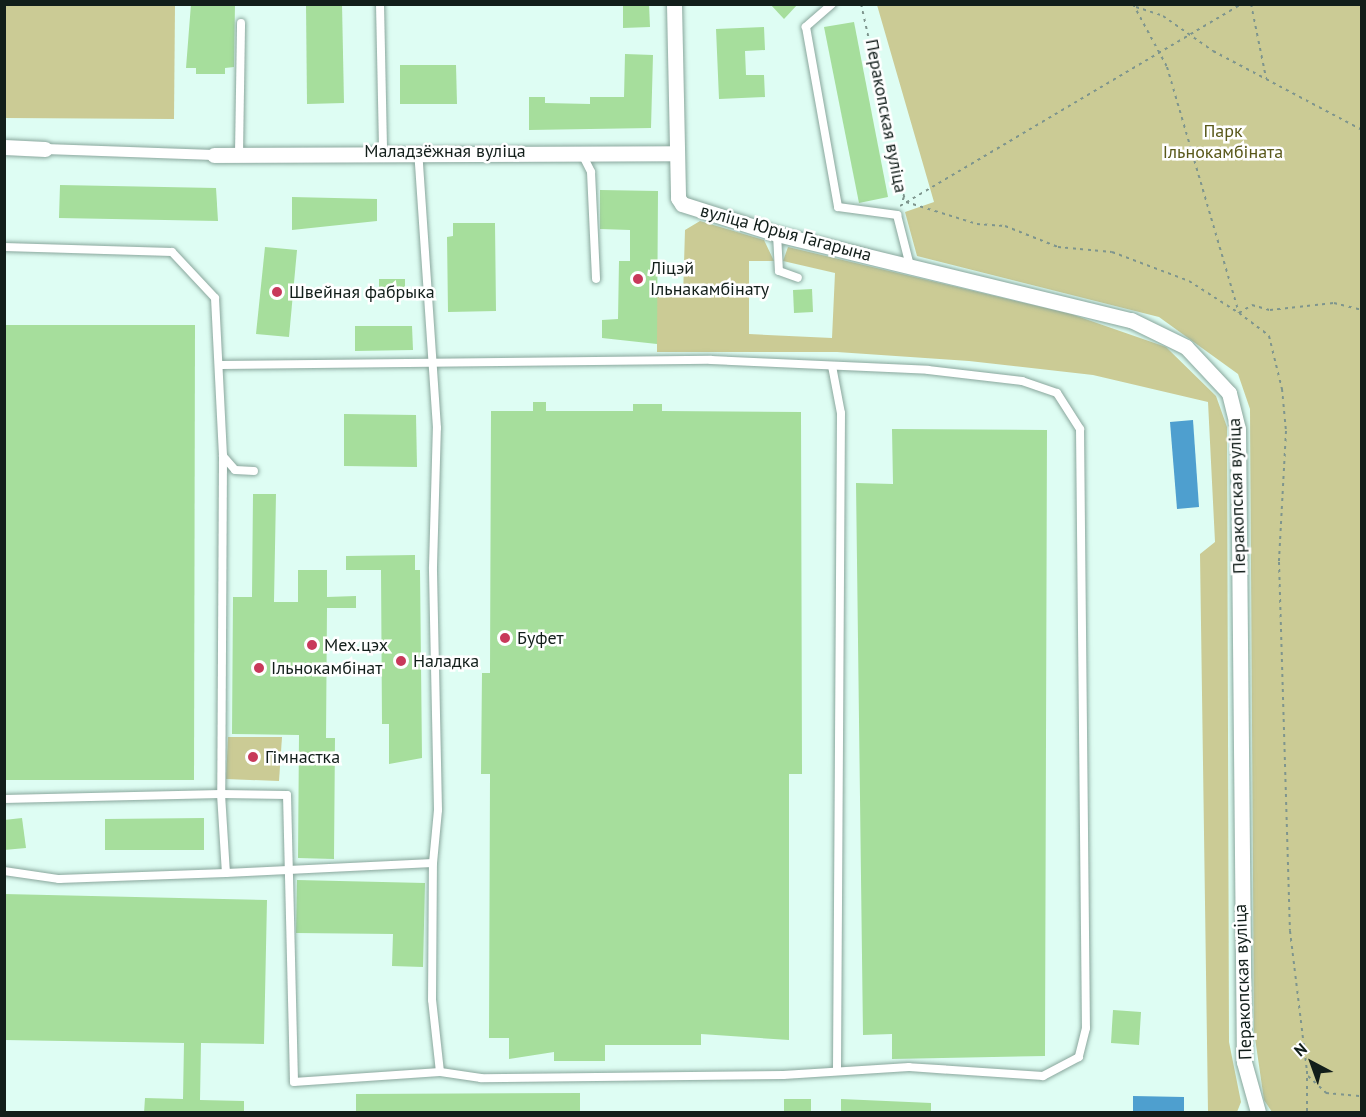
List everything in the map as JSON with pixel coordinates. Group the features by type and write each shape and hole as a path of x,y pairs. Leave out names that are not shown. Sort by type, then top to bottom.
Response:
{"street":[{"name":"вуліца Юрыя Гагарына","path":"674,4 676,153 682,204 777,234 910,266"},
{"path":"4,147 214,154"},
{"name":"Маладзёжная вуліца","path":"214,154 383,150 676,153"},
{"name":"Перакопская вуліца","path":"910,266 1039,295 1164,333 1217,375 1229,393 1239,429 1244,1062 1257,1112"}],"lane":[{"path":"380,4 383,150"},
{"path":"832,4 806,27 838,207 897,215"},
{"path":"239,154 241,23"},
{"path":"418,150 434,364 438,810 433,863 432,1000 440,1072"},
{"path":"581,153 591,172 596,279"},
{"name":"Перакопская вуліца","path":"897,215 910,266"},
{"path":"777,234 779,271 798,278"},
{"path":"4,247 172,252 215,297 222,365 220,794 226,873"},
{"path":"4,799 220,794 287,795 294,1082 440,1072 481,1078 837,1071 909,1066 1043,1076 1079,1057 1086,1028 1080,429 1056,393 1022,381 832,366 711,360 222,365"},
{"path":"832,366 842,413 837,1071"},
{"path":"223,456 235,470 254,471"},
{"path":"4,871 59,879 433,863"}],"path":[{"name":"Перакопская вуліца","path":"861,4 904,197 897,215"},
{"path":"900,206 1009,146 1070,102 1241,4"},
{"path":"1251,4 1266,78"},
{"path":"1133,5 1163,16 1266,78 1362,130"},
{"path":"1133,5 1158,51 1239,313"},
{"path":"906,202 977,224 1005,226 1058,247 1112,252 1189,281 1239,313 1273,343 1286,431 1279,562 1289,919 1308,1076 1307,1113"},
{"path":"1239,313 1252,305 1270,310 1334,303 1362,310"},
{"path":"1308,1076 1326,1093 1362,1096"}],"green space":[{"path":"4,5 175,5 174,119 5,118"},
{"name":"Парк Ільнокамбіната","path":"877,5 1361,5 1361,1112 1272,1112 1264,1100 1254,1031 1250,409 1238,374 1159,317 917,256 905,212 934,202"},
{"path":"700,221 764,240 774,261 749,261 749,334 832,338 835,273 783,261 788,247 1071,314 1166,347 1216,396 1227,427 1229,1042 1241,1102 1237,1112 1208,1112 1200,554 1215,542 1208,402 1093,375 969,361 837,352 657,352 657,297 683,297 685,230"},
{"path":"228,737 282,737 279,781 226,779"}],"water":[{"path":"1193,420 1199,507 1177,509 1170,422"},
{"path":"1133,1096 1184,1097 1184,1112 1133,1112"}],"building":[{"path":"191,4 235,4 234,67 225,68 225,74 196,74 196,68 186,68"},
{"path":"306,4 342,4 344,103 307,104"},
{"path":"623,4 649,4 650,27 623,28"},
{"path":"770,4 798,4 784,19"},
{"path":"854,22 888,197 859,203 824,27"},
{"path":"764,27 765,50 745,51 746,75 764,75 765,97 719,99 716,29"},
{"path":"625,54 653,55 651,128 529,130 529,97 545,97 545,103 590,104 590,97 624,97"},
{"path":"400,65 456,65 457,104 400,104"},
{"path":"60,185 216,188 218,221 59,218"},
{"name":"Ліцэй Ільнакамбінату","path":"600,190 658,191 657,344 602,338 602,320 618,319 619,261 630,261 630,230 600,229"},
{"path":"292,197 377,199 377,221 292,230"},
{"path":"453,223 495,223 496,311 448,312 447,237 453,236"},
{"name":"Швейная фабрыка","path":"265,247 297,250 289,337 256,334"},
{"path":"379,279 405,279 405,298 379,298"},
{"path":"812,289 813,312 794,313 793,290"},
{"path":"4,325 195,325 194,780 4,780"},
{"path":"355,326 412,326 413,350 355,351"},
{"path":"533,402 546,402 546,411 633,411 633,404 662,404 662,411 801,412 802,774 789,774 789,1040 701,1034 701,1045 605,1045 605,1061 554,1061 554,1052 509,1059 509,1038 489,1038 490,774 481,774 482,673 490,673 491,411 533,411"},
{"path":"344,414 416,415 417,467 344,466"},
{"path":"892,429 1047,430 1045,1056 892,1059 892,1034 863,1035 856,483 893,484"},
{"path":"253,494 276,494 274,602 298,602 298,570 327,570 327,597 356,596 356,608 327,608 326,738 335,738 334,859 298,858 299,735 232,734 233,597 252,597"},
{"name":"Наладка","path":"415,555 415,570 420,570 422,758 389,764 389,724 382,724 381,570 346,570 346,556"},
{"path":"22,818 26,848 4,850 4,820"},
{"path":"204,818 204,850 105,850 105,819"},
{"path":"297,880 425,883 423,967 392,966 393,934 296,933"},
{"path":"4,894 267,900 264,1044 201,1043 200,1100 244,1101 244,1113 144,1113 145,1098 183,1099 184,1043 4,1040"},
{"path":"1113,1010 1141,1012 1139,1045 1111,1043"},
{"path":"580,1093 580,1113 356,1113 356,1094"},
{"path":"784,1099 811,1099 811,1113 784,1113"},
{"path":"841,1099 931,1103 931,1113 841,1113"}],"place":[{"name":"Ліцэй Ільнакамбінату","path":"638,279"},
{"name":"Швейная фабрыка","path":"277,292"},
{"name":"Буфет","path":"505,638"},
{"name":"Мех.цэх","path":"312,645"},
{"name":"Наладка","path":"401,661"},
{"name":"Ільнокамбінат","path":"259,668"},
{"name":"Гімнастка","path":"253,757"}]}
